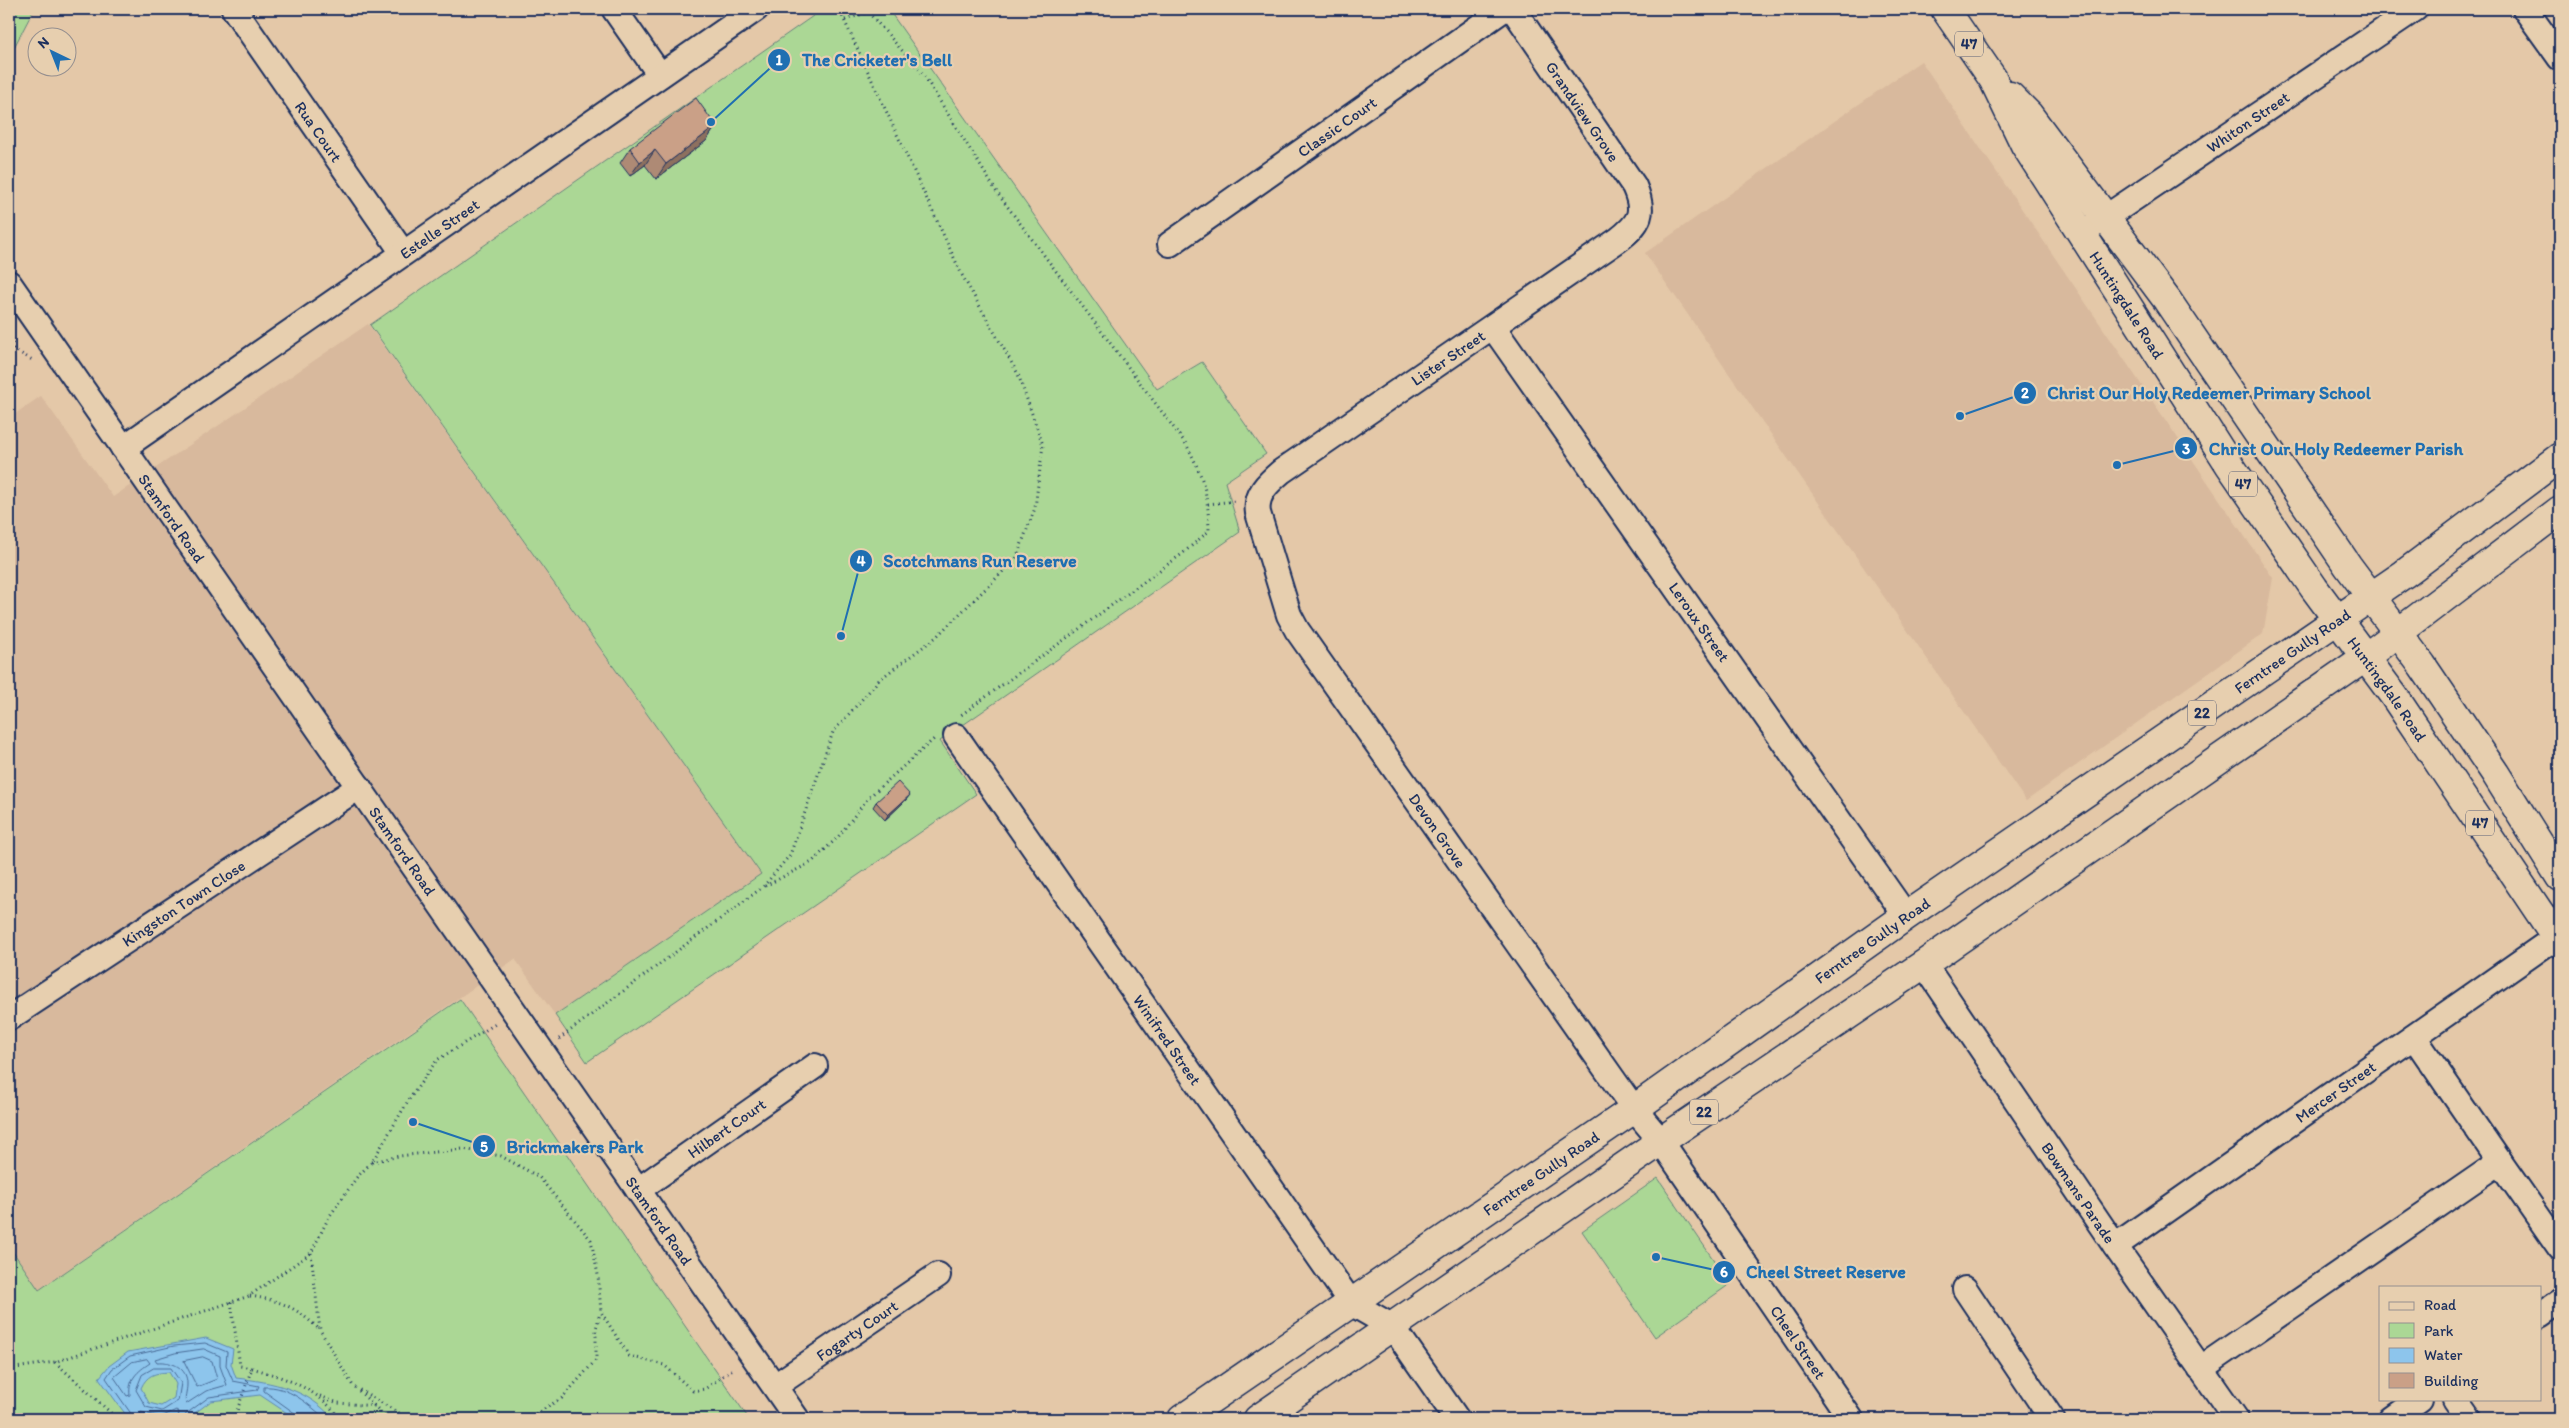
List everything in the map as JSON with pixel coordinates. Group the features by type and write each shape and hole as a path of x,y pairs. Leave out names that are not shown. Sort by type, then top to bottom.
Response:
{"main road":[{"name":"Huntingdale Road","path":"1945,9 1993,79 2025,145 2224,456 2338,620 2366,657 2558,940"},
{"name":"Huntingdale Road","path":"1993,79 2029,115 2167,300 2370,596 2495,773 2560,877"},
{"name":"Ferntree Gully Road","path":"1182,1419 1634,1109 1906,916 2338,620 2453,539 2560,457"},
{"name":"22","path":"1258,1419 1661,1141 1924,964 2366,657 2560,510"}],"street":[{"name":"Rua Court","path":"234,9 403,254"},
{"path":"614,9 660,75"},
{"name":"Estelle Street","path":"123,448 756,9"},
{"name":"Classic Court","path":"1170,244 1504,9"},
{"name":"Grandview Grove","path":"1513,9 1634,186 1639,197 1639,219"},
{"name":"Whiton Street","path":"2081,234 2415,9"},
{"path":"2525,9 2560,58"},
{"name":"Lister Street","path":"1258,499 1269,482 1282,471 1618,240 1631,230 1639,219"},
{"name":"Stamford Road","path":"9,283 797,1419"},
{"name":"Leroux Street","path":"1493,327 1906,916"},
{"name":"Devon Grove","path":"1258,499 1258,513 1289,615 1297,630 1634,1109 1661,1141"},
{"name":"Winifred Street","path":"951,730 1351,1303 1393,1327"},
{"name":"Kingston Town Close","path":"9,1018 359,787"},
{"name":"Mercer Street","path":"2115,1246 2414,1037 2558,940"},
{"name":"Bowmans Parade","path":"1924,964 2115,1246 2236,1419"},
{"path":"2414,1037 2560,1248"},
{"name":"Hilbert Court","path":"638,1190 815,1066"},
{"name":"Cheel Street","path":"1661,1141 1851,1419"},
{"path":"2200,1368 2500,1162"},
{"name":"Fogarty Court","path":"774,1386 938,1275"},
{"path":"1965,1289 2052,1419"},
{"path":"2542,1314 2560,1301"},
{"path":"1393,1327 1457,1419"},
{"path":"2391,1419 2418,1400"},
{"path":"2456,1400 2469,1419"}],"path":[{"path":"763,887 790,855 832,732 880,678 935,638 1016,559 1035,508 1043,445 1018,374 962,276 839,9"},
{"path":"542,1051 763,887 812,862 838,838 868,798 951,730 1209,532 1208,504 1201,472 1186,444 998,194 923,74 868,12 845,20"},
{"path":"9,358 13,349 12,324"},
{"path":"9,1369 55,1362 249,1296 311,1253 329,1217 357,1177 372,1162 408,1101 437,1060 514,1012"},
{"path":"372,1162 399,1156 463,1149 501,1156 539,1177 591,1240 598,1275 601,1312 596,1329 596,1360 562,1398 527,1419"},
{"path":"311,1253 320,1330"},
{"path":"249,1296 272,1300 299,1311 320,1330 352,1386 388,1419"},
{"path":"231,1302 240,1366 289,1379 319,1396 338,1403 375,1406"},
{"path":"601,1312 629,1356 664,1365 694,1391 705,1389 752,1355"},
{"path":"55,1362 112,1414 114,1419"},
{"path":"252,1368 234,1419 252,1419"},
{"path":"352,1386 409,1419"},
{"path":"319,1396 340,1419"}],"shaded area":[{"path":"1921,61 2273,578 2263,634 2026,801 1645,253"},
{"path":"368,324 761,874 555,1015 515,959 38,1290 9,1246 9,418 41,396 113,497"}],"green space":[{"path":"9,9 34,9 9,57"},
{"path":"823,9 888,9 1157,389 1202,362 1266,454 1225,482 1240,532 940,741 976,794 587,1062 555,1015 761,874 370,325"},
{"path":"460,999 749,1419 9,1419 9,1246 39,1290"},
{"path":"1658,1178 1730,1284 1655,1337 1582,1231"}],"water":[{"path":"206,1338 233,1349 231,1364 236,1378 276,1385 301,1394 312,1400 333,1419 296,1419 260,1395 211,1401 187,1419 129,1419 99,1378 109,1366 128,1352","holes":["164,1372 169,1372 176,1384 174,1398 161,1406 149,1403 141,1388 149,1377"]}],"building":[{"path":"696,98 716,126 666,164 655,150 640,162 630,148"},
{"path":"898,782 910,795 888,815 876,802"}],"place":[{"name":"The Cricketer's Bell","path":"711,122"},
{"name":"Christ Our Holy Redeemer Primary School","path":"1960,416"},
{"name":"Christ Our Holy Redeemer Parish","path":"2117,465"},
{"name":"Scotchmans Run Reserve","path":"841,636"},
{"name":"Brickmakers Park","path":"413,1122"},
{"name":"Cheel Street Reserve","path":"1656,1257"}]}
